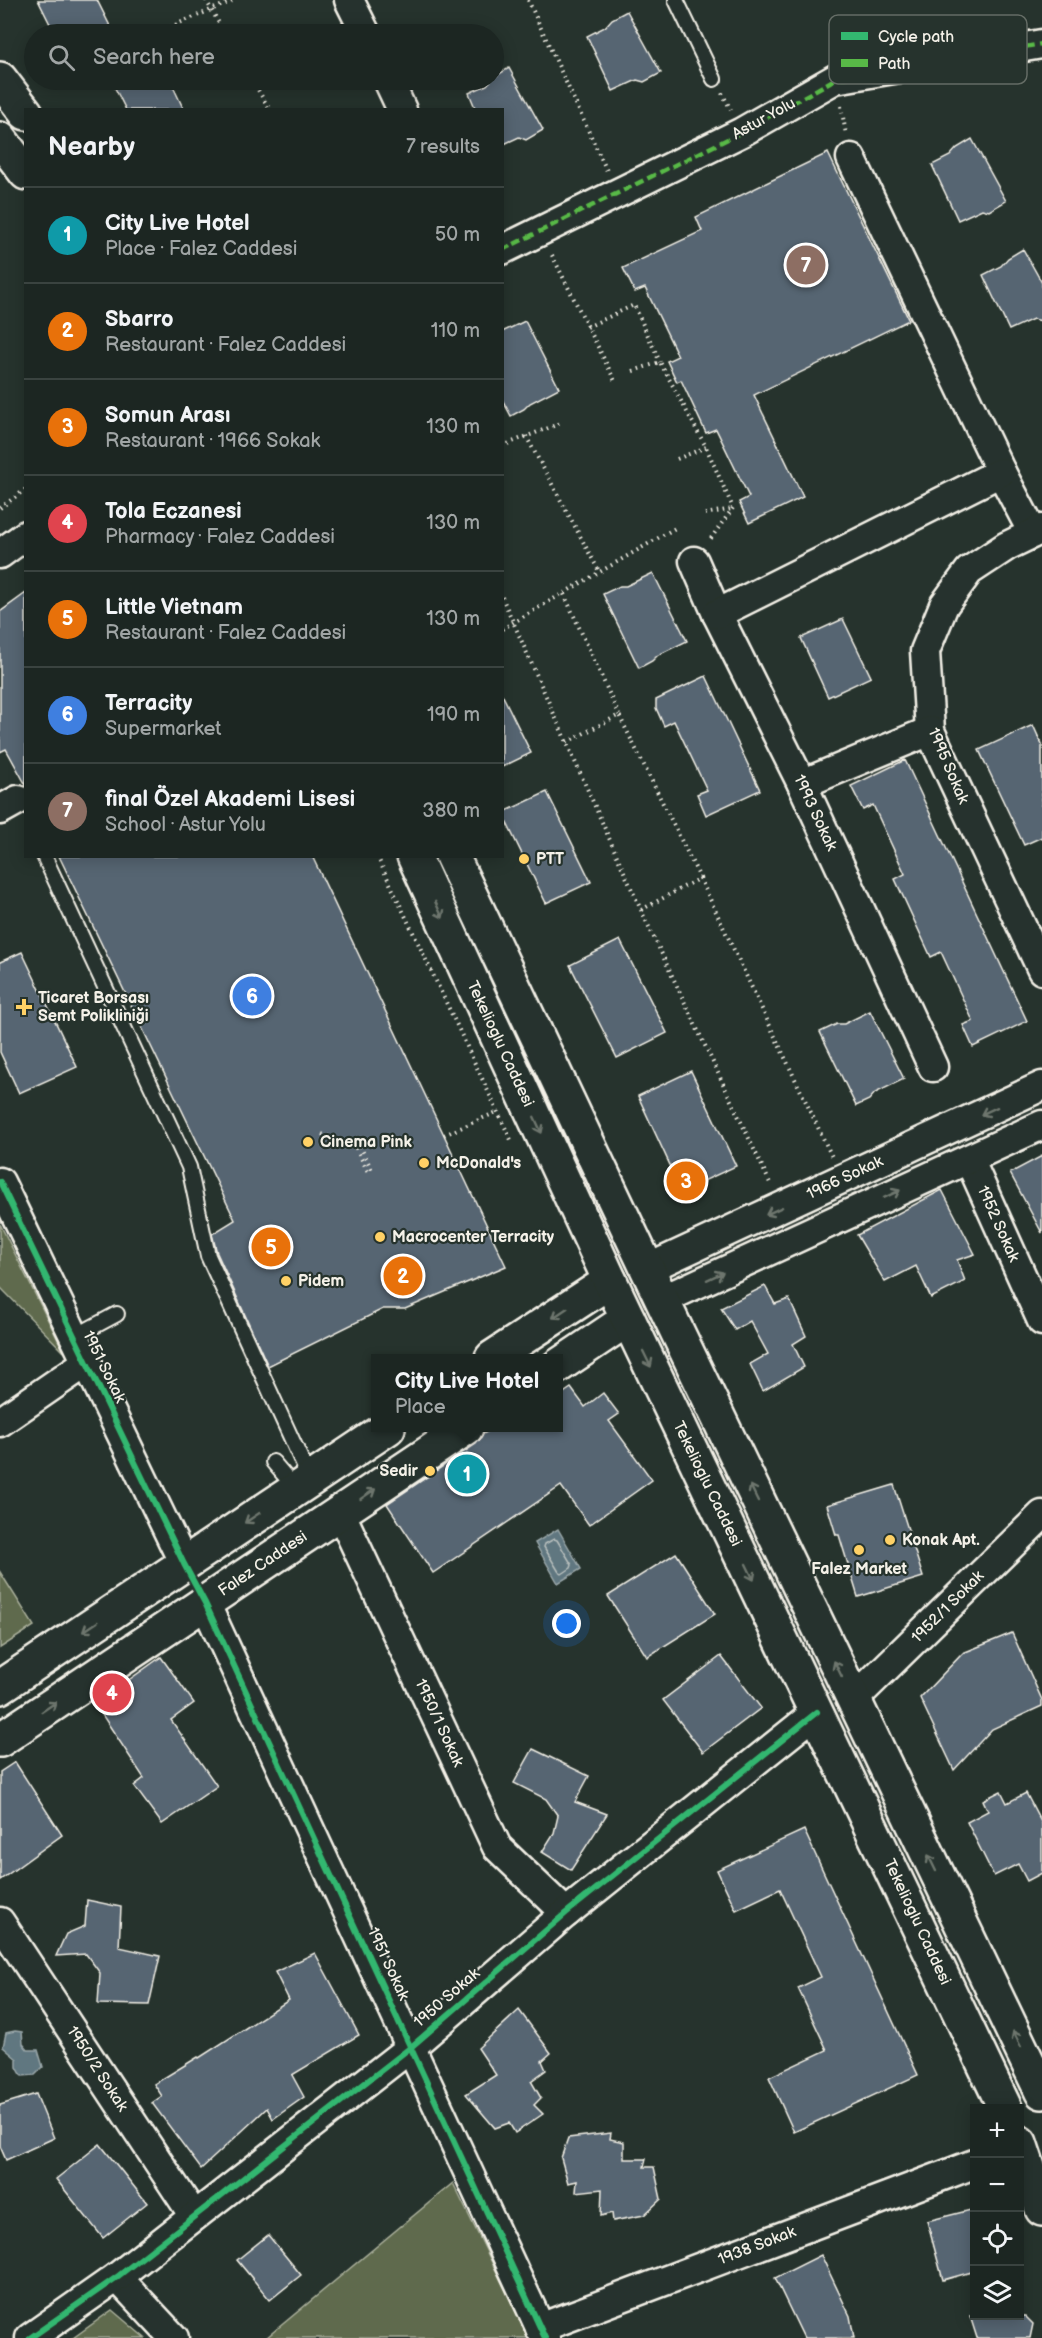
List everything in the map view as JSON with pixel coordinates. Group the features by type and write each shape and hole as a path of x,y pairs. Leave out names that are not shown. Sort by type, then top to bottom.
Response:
{"main road":[{"path":"0,79 24,110"},
{"path":"0,140 24,170"},
{"name":"Tekelioglu Caddesi","path":"415,858 610,1281 1003,2104"},
{"path":"453,858 647,1269 1042,2092"},
{"path":"500,1354 610,1281"},
{"path":"563,1363 628,1319"},
{"path":"0,1687 382,1432"},
{"name":"Falez Caddesi","path":"0,1740 460,1432"},
{"path":"184,1564 205,1603"},
{"path":"1024,2157 1042,2209"}],"street":[{"path":"349,0 361,24"},
{"name":"Astur Yolu","path":"1027,47 1042,44"},
{"name":"Astur Yolu","path":"504,249 742,132 829,82"},
{"path":"393,90 401,108"},
{"path":"851,159 1001,472 1037,531"},
{"path":"717,614 1001,472"},
{"name":"1995 Sokak","path":"1037,531 969,571 944,605 925,651 930,731 1042,969"},
{"path":"0,554 24,536"},
{"name":"1993 Sokak","path":"694,561 717,614 802,784 933,1067"},
{"path":"802,784 930,731"},
{"name":"1966 Sokak","path":"647,1269 1042,1086"},
{"name":"1966 Sokak","path":"662,1300 1042,1125"},
{"name":"1952 Sokak","path":"969,1159 1042,1321"},
{"name":"1951 Sokak","path":"0,1182 184,1564"},
{"path":"0,1422 87,1362"},
{"name":"1950/1 Sokak","path":"340,1512 497,1846 566,1913"},
{"name":"1952/1 Sokak","path":"853,1700 1042,1515"},
{"name":"1951 Sokak","path":"205,1603 543,2333"},
{"name":"1950 Sokak","path":"30,2338 117,2277 411,2047 566,1913 817,1712"},
{"name":"1950/2 Sokak","path":"0,1922 194,2216"},
{"name":"1938 Sokak","path":"543,2333 970,2166"},
{"path":"117,2277 169,2337"}],"lane":[{"path":"676,0 714,79"},
{"path":"45,858 189,1167 208,1256 303,1484"},
{"path":"74,1337 117,1314"},
{"path":"273,1462 303,1484"}],"path":[{"path":"206,0 219,24"},
{"path":"177,24 235,0"},
{"path":"528,0 617,194"},
{"path":"714,79 742,132"},
{"path":"836,84 851,159"},
{"path":"258,90 269,108"},
{"path":"540,230 615,381"},
{"path":"587,327 634,305 660,362 706,447 733,508"},
{"path":"633,371 660,362"},
{"path":"504,445 561,423"},
{"path":"526,436 600,573"},
{"path":"677,459 706,447"},
{"path":"0,508 24,490"},
{"path":"705,514 733,508"},
{"path":"694,561 733,508"},
{"path":"504,628 677,527"},
{"path":"564,594 619,715 700,878 832,1158"},
{"path":"504,601 641,910 772,1187"},
{"path":"567,742 619,715"},
{"path":"378,858 493,1105"},
{"path":"641,910 700,878"},
{"path":"444,1135 496,1112"},
{"path":"322,1134 342,1142"},
{"path":"358,1147 370,1171"}],"green space":[{"path":"0,1224 64,1352 0,1287"},
{"path":"0,1572 34,1626 0,1648"},
{"path":"453,2183 529,2338 266,2338"},
{"path":"112,2310 145,2338 73,2338"}],"water":[{"path":"558,1529 581,1569 558,1583 535,1543"},
{"path":"22,2032 23,2044 28,2050 38,2050 43,2067 35,2075 22,2076 17,2067 17,2059 3,2047 6,2033"}],"building":[{"path":"38,0 97,0 109,24 50,24"},
{"path":"627,11 661,73 644,82 637,80 613,91 587,36 605,27 612,19"},
{"path":"509,68 543,130 526,140 519,137 504,144 504,108 475,108 469,93 476,90 504,90 504,71"},
{"path":"116,90 175,90 183,108 125,108"},
{"path":"972,139 1006,201 989,211 982,209 958,220 932,165 950,156 957,148"},
{"path":"828,153 909,320 754,395 803,497 749,523 739,502 749,497 716,429 706,433 681,380 677,382 667,361 678,356 645,288 635,292 623,268 702,231 696,217"},
{"path":"1023,249 1042,283 1042,321 1033,319 1009,330 983,275 1001,266 1008,258"},
{"path":"525,321 559,388 511,416 504,403 504,331"},
{"path":"653,573 687,641 658,655 639,668 603,594"},
{"path":"24,594 24,781 6,749 0,752 0,612"},
{"path":"843,619 871,677 828,697 801,638"},
{"path":"706,676 760,790 706,815 697,794 707,790 674,721 664,726 656,708 656,700"},
{"path":"504,698 531,753 504,766"},
{"path":"1033,725 1042,745 1042,837 1024,845 979,750"},
{"path":"905,760 1027,1021 973,1047 963,1025 973,1021 941,952 931,957 895,879 905,874 873,805 863,810 851,786"},
{"path":"547,792 591,882 546,903 504,817 504,812"},
{"path":"60,858 313,858 506,1266 405,1309 383,1309 268,1366 217,1253 212,1234 235,1220"},
{"path":"620,940 667,1033 617,1058 570,965"},
{"name":"Ticaret Borsası Semt Polikliniği","path":"22,952 77,1067 19,1093 0,1052 0,962"},
{"path":"870,1011 904,1079 875,1093 869,1100 856,1106 820,1032 837,1024 844,1024"},
{"path":"691,1071 736,1166 682,1191 638,1096"},
{"path":"1042,1156 1042,1233 1010,1173"},
{"path":"942,1190 975,1254 957,1260 965,1281 931,1298 916,1266 885,1282 857,1235"},
{"path":"765,1286 775,1304 789,1299 806,1336 793,1344 804,1367 763,1391 750,1364 768,1354 750,1321 735,1330 721,1308"},
{"path":"571,1388 585,1407 603,1393 619,1414 609,1421 652,1480 589,1525 561,1486 433,1573 387,1504 476,1444 487,1432 563,1432 563,1394"},
{"name":"Konak Apt.","path":"894,1485 923,1577 858,1597 827,1505"},
{"path":"676,1553 715,1614 647,1657 608,1596"},
{"path":"1012,1633 1042,1700 1042,1706 992,1729 954,1770 920,1698 963,1653"},
{"path":"721,1656 761,1708 703,1752 663,1700"},
{"path":"161,1657 194,1703 171,1720 217,1786 162,1824 134,1786 144,1778 95,1704"},
{"path":"533,1749 589,1776 575,1802 607,1814 571,1870 542,1852 554,1833 558,1816 546,1799 514,1783"},
{"path":"15,1762 62,1835 0,1880 0,1772"},
{"path":"1001,1791 1007,1803 1026,1793 1042,1824 1042,1873 1027,1881 1018,1864 994,1876 967,1822 988,1811 983,1800"},
{"path":"804,1830 918,2075 794,2132 769,2077 827,2050 798,1988 821,1977 780,1889 736,1910 717,1870"},
{"path":"87,1900 121,1907 119,1947 160,1956 149,2005 98,2004 100,1973 86,1954 56,1956 66,1934 85,1926"},
{"path":"315,1953 359,2035 292,2075 304,2097 273,2119 267,2108 201,2169 152,2103 162,2096 154,2084 289,2000 275,1972"},
{"path":"519,2010 551,2053 542,2061 546,2070 531,2081 541,2098 534,2105 543,2114 515,2133 509,2123 495,2128 466,2094 496,2075 478,2048"},
{"path":"36,2094 54,2138 6,2160 0,2146 0,2105"},
{"path":"611,2133 610,2139 624,2142 624,2159 646,2159 644,2167 654,2167 661,2199 644,2215 613,2221 612,2213 601,2216 602,2189 576,2192 577,2181 568,2183 561,2158 568,2138"},
{"path":"100,2144 147,2203 103,2238 56,2179"},
{"path":"970,2210 970,2272 943,2280 927,2221"},
{"path":"268,2235 301,2275 270,2300 237,2260"},
{"path":"821,2255 850,2316 854,2338 804,2338 775,2278"},
{"path":"1025,2316 1033,2324 1030,2338 977,2338 971,2320 1024,2320"}],"marked path":[{"path":"1027,47 1042,44"},
{"path":"504,249 742,132 829,82"}],"cycle path":[{"path":"0,1182 184,1564 205,1603 545,2338"},
{"path":"30,2338 117,2277 411,2047 566,1913 817,1712"}],"place":[{"name":"final Özel Akademi Lisesi","path":"806,265"},
{"name":"PTT","path":"524,859"},
{"name":"Terracity","path":"252,996"},
{"name":"Ticaret Borsası Semt Polikliniği","path":"24,1007"},
{"name":"Cinema Pink","path":"308,1142"},
{"name":"McDonald's","path":"424,1163"},
{"name":"Somun Arası","path":"686,1181"},
{"name":"Macrocenter Terracity","path":"380,1237"},
{"name":"Little Vietnam","path":"271,1247"},
{"name":"Sbarro","path":"403,1276"},
{"name":"Pidem","path":"286,1281"},
{"name":"Sedir","path":"430,1471"},
{"name":"City Live Hotel","path":"467,1474"},
{"name":"Konak Apt.","path":"890,1540"},
{"name":"Falez Market","path":"859,1550"},
{"name":"Tola Eczanesi","path":"112,1693"}]}
